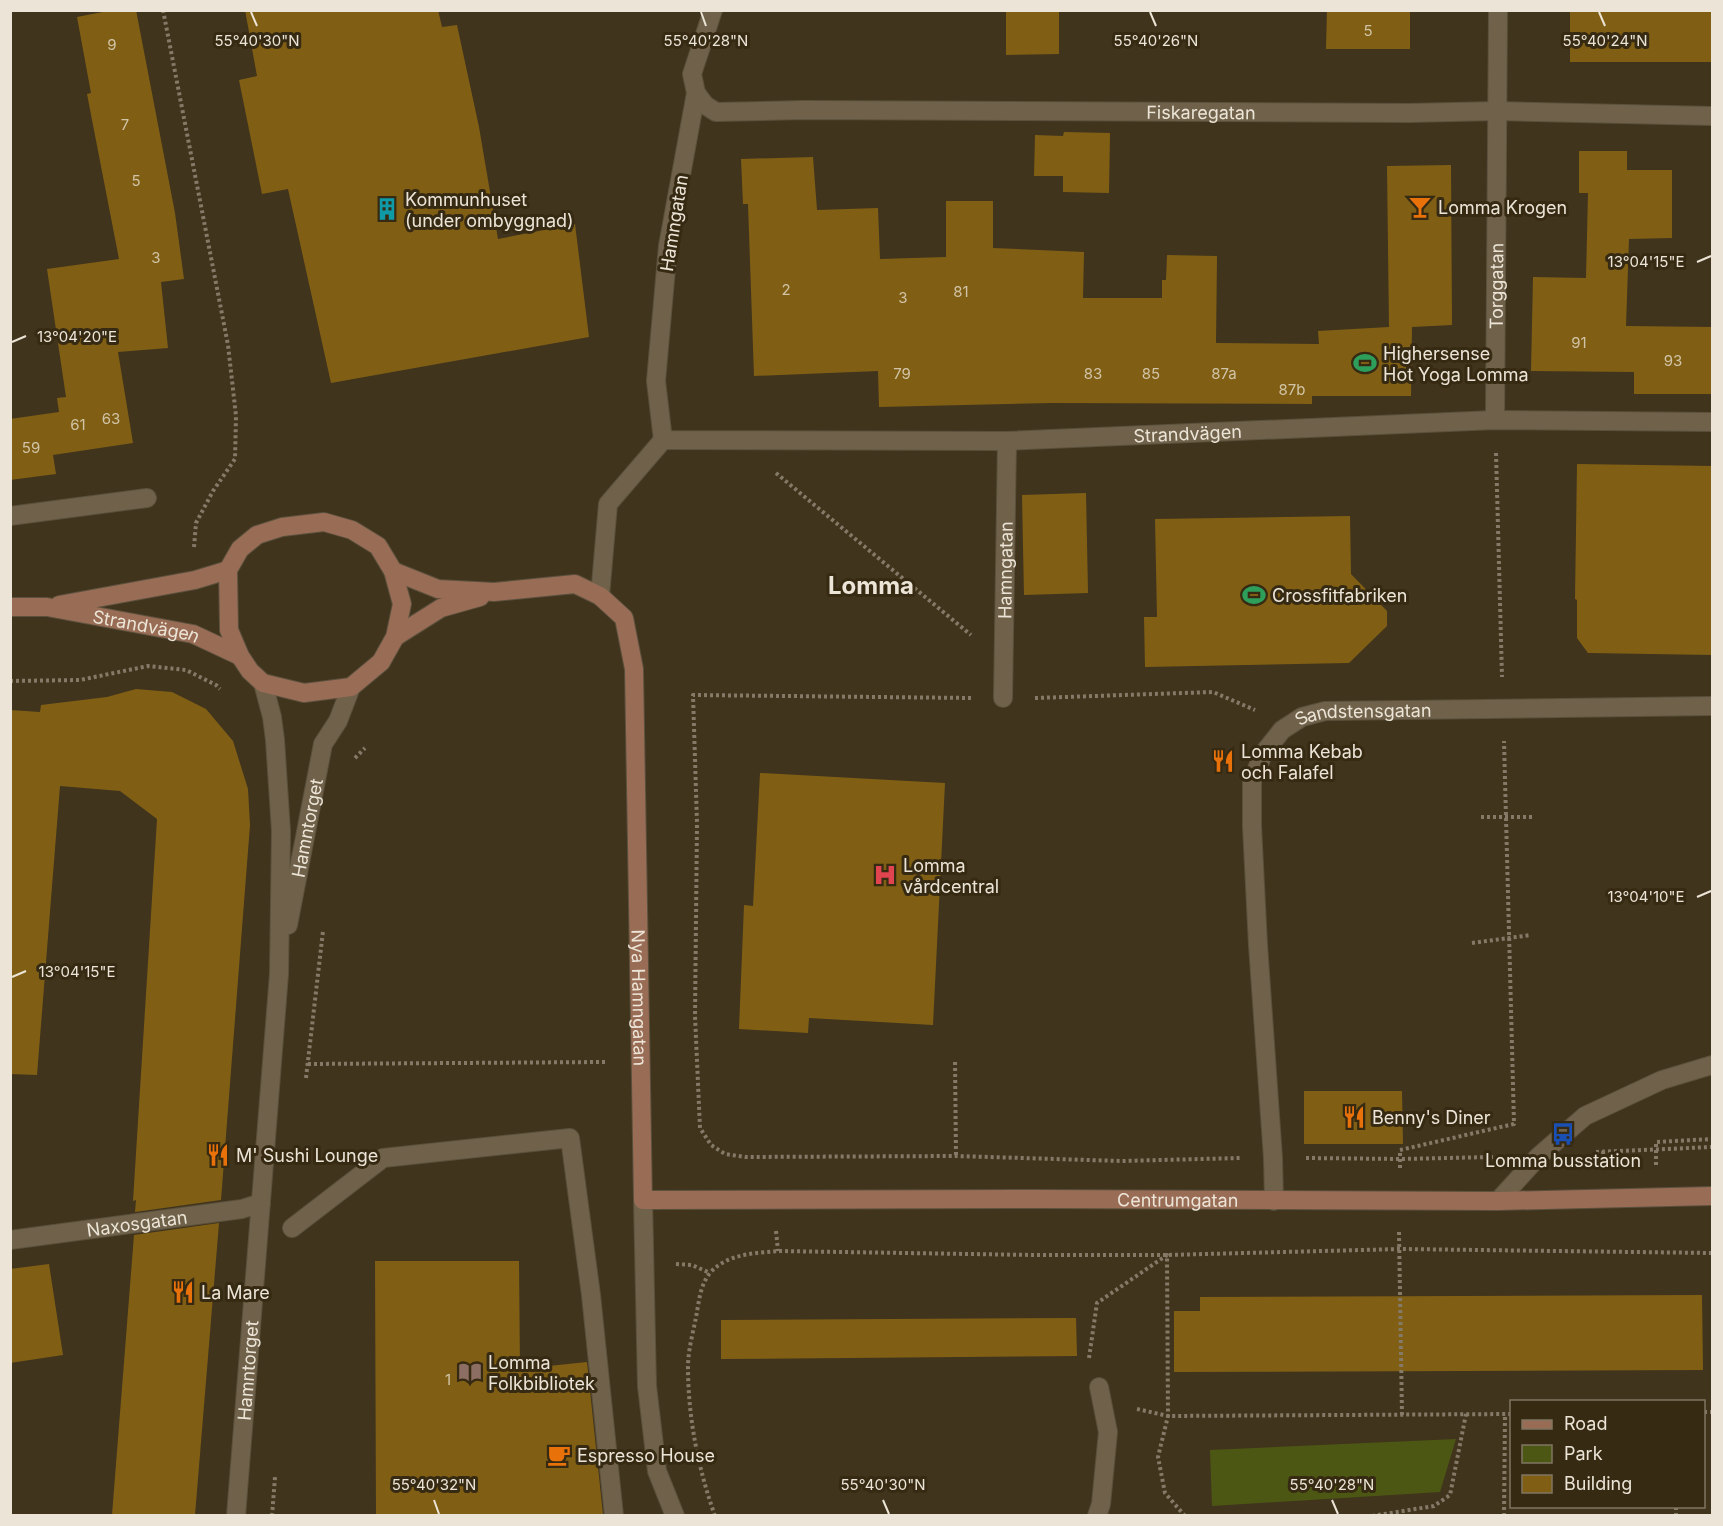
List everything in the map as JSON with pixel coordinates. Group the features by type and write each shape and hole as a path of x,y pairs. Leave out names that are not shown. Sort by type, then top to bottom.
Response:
{"street":[{"name":"Hamngatan","path":"663,440 656,381 668,246 696,93 692,74 713,10"},
{"name":"Torggatan","path":"1495,420 1498,10"},
{"name":"Fiskaregatan","path":"696,93 705,105 716,112 803,110 1408,113 1497,111 1713,116"},
{"name":"Strandvägen","path":"663,440 1007,441 1495,420 1713,422"},
{"path":"600,596 608,504 663,440"},
{"name":"Hamngatan","path":"1003,698 1007,441"},
{"path":"10,516 147,498"},
{"path":"324,522 352,530 378,546 393,571 402,604 395,636 381,662 351,687 304,693 263,683 250,671 240,656 229,630 228,570 240,549 257,535 282,527 324,522"},
{"name":"Strandvägen","path":"10,607 47,607 195,580 228,570"},
{"name":"Nya Hamngatan","path":"393,571 438,590 494,592 575,584 600,596 624,618 634,669 647,1386 657,1471 675,1515"},
{"name":"Nya Hamngatan","path":"395,636 441,608 494,592"},
{"name":"Strandvägen","path":"47,607 193,634 240,656"},
{"name":"Hamntorget","path":"236,1515 279,974 281,831 275,740 272,717 263,683"},
{"name":"Hamntorget","path":"279,974 323,744 338,721 351,687"},
{"name":"Sandstensgatan","path":"1274,1201 1258,945 1252,781 1263,754 1282,730 1302,717 1325,711 1713,706"},
{"path":"1497,1201 1539,1156 1585,1116 1662,1080 1713,1065"},
{"path":"292,1228 383,1158 570,1138 591,1295 614,1515"},
{"name":"Centrumgatan","path":"643,1200 1497,1201 1713,1196"},
{"name":"Naxosgatan","path":"10,1240 242,1209 261,1203"},
{"path":"1097,1515 1101,1504 1108,1432 1100,1394"}],"path":[{"path":"163,10 228,345 236,416 235,459 213,491 196,523 195,580"},
{"path":"1401,1159 1400,1150 1514,1124 1495,420"},
{"path":"737,440 1004,663"},
{"path":"186,670 193,634"},
{"path":"10,681 80,680 148,666 186,670 216,685 223,692"},
{"path":"771,1158 725,1154 711,1145 700,1128 695,1016 697,823 693,695 1003,698 1213,692 1262,713 1282,730"},
{"path":"1481,817 1533,817"},
{"path":"1472,943 1531,935"},
{"path":"308,1064 606,1062"},
{"path":"955,1062 956,1156"},
{"path":"1656,1173 1656,1142 1713,1139"},
{"path":"715,1515 705,1490 694,1439 688,1365 701,1290 710,1273 722,1263 747,1254 778,1251 1167,1255 1401,1249 1713,1253"},
{"path":"1401,1249 1402,1415"},
{"path":"1167,1255 1097,1304 1089,1358 1100,1394 1168,1416 1510,1414"},
{"path":"1167,1255 1168,1416 1158,1458 1165,1493 1185,1515"},
{"path":"1372,1515 1434,1506 1450,1495 1466,1414"},
{"path":"1504,1515 1505,1414"}],"green space":[{"path":"1456,1439 1440,1492 1212,1506 1210,1450"}],"building":[{"path":"113,10 136,10 175,213 184,279 161,282 168,348 118,352 133,443 53,455 56,474 10,480 10,419 59,412 57,398 66,397 47,269 119,259 87,94 91,93 77,17"},
{"name":"Kommunhuset (under ombyggnad)","path":"245,10 438,10 442,27 457,25 479,127 498,239 575,224 589,337 331,383 288,189 262,194 239,80 257,76"},
{"path":"1006,10 1059,10 1059,54 1006,55"},
{"path":"1327,10 1410,10 1410,49 1326,49"},
{"path":"1570,10 1713,10 1713,62 1570,62"},
{"path":"1064,132 1110,133 1109,193 1063,192 1063,176 1034,176 1035,135 1063,136"},
{"path":"1579,151 1627,151 1627,170 1672,170 1672,238 1629,239 1626,326 1713,327 1713,394 1634,394 1634,372 1531,371 1533,277 1586,278 1588,193 1579,193"},
{"path":"813,157 817,210 878,208 880,259 946,257 946,201 993,201 993,248 1084,252 1083,298 1162,298 1162,280 1166,280 1167,255 1217,256 1216,343 1319,344 1318,331 1389,327 1387,166 1451,165 1452,325 1412,327 1411,396 1312,396 1312,404 1051,403 879,407 878,371 754,376 748,204 743,204 741,159"},
{"path":"1577,464 1713,466 1713,655 1588,653 1577,638 1577,600 1575,599"},
{"path":"1086,493 1088,593 1024,595 1022,495"},
{"name":"Crossfitfabriken","path":"1350,516 1351,574 1387,611 1387,626 1349,663 1145,667 1144,617 1157,617 1155,519"},
{"path":"136,689 172,692 206,709 233,741 248,789 250,825 221,1200 135,1212 136,1200 133,1201 157,819 120,791 60,786 37,1075 10,1074 10,710 40,712 41,705 107,697"},
{"name":"Lomma vårdcentral","path":"760,773 945,783 933,1025 809,1018 808,1033 739,1029 744,905 753,906"},
{"name":"Benny's Diner","path":"1304,1091 1402,1091 1403,1144 1304,1144"},
{"path":"219,1223 195,1515 112,1515 134,1235"},
{"path":"375,1261 519,1261 520,1369 587,1362 603,1515 376,1515"},
{"path":"49,1264 63,1355 10,1363 10,1269"},
{"path":"1702,1295 1703,1370 1174,1372 1174,1311 1200,1311 1200,1297"},
{"path":"1076,1318 1077,1356 721,1359 721,1320"}],"place":[{"name":"Lomma Krogen","path":"1420,207"},
{"name":"Kommunhuset (under ombyggnad)","path":"387,209"},
{"name":"Highersense Hot Yoga Lomma","path":"1365,363"},
{"name":"Crossfitfabriken","path":"1254,595"},
{"name":"Lomma Kebab och Falafel","path":"1223,761"},
{"name":"Lomma vårdcentral","path":"885,875"},
{"name":"Benny's Diner","path":"1354,1117"},
{"name":"Lomma busstation","path":"1563,1134"},
{"name":"M' Sushi Lounge","path":"218,1155"},
{"name":"La Mare","path":"183,1292"},
{"name":"Lomma Folkbibliotek","path":"470,1372"},
{"name":"Espresso House","path":"559,1455"}],"district":[{"name":"Lomma","path":"871,585"}]}
